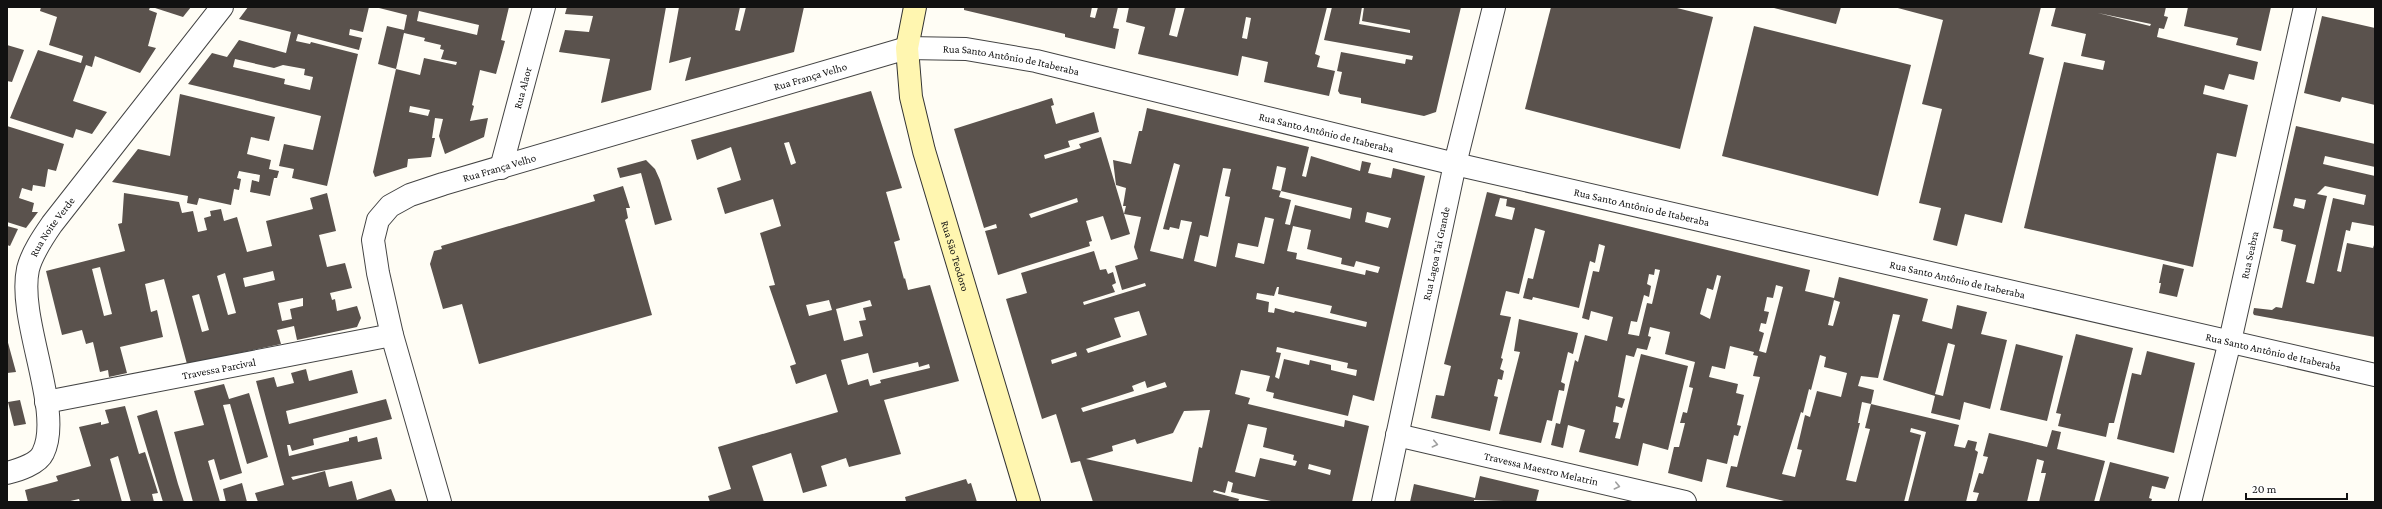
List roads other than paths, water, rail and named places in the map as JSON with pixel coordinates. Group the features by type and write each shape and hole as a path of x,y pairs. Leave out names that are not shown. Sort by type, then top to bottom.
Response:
{"main road":[{"name":"Rua São Teodoro","path":"916,7 907,48 910,96 924,150 1029,502"}],"street":[{"name":"Rua Noite Verde","path":"7,474 24,468 43,454 49,436 46,402 26,296 28,269 38,245 52,224 222,7"},
{"name":"Rua Alaor","path":"501,168 544,7"},
{"name":"Rua Lagoa Tai Grande","path":"1383,502 1455,164 1494,7"},
{"name":"Rua Seabra","path":"2190,502 2230,341 2305,7"},
{"name":"Rua França Velho","path":"440,502 392,335 378,274 373,240 378,220 390,206 410,195 907,48"},
{"name":"Rua Santo Antônio de Itaberaba","path":"907,48 966,50 1036,61 1455,164 2375,375"},
{"name":"Travessa Parcival","path":"46,402 392,335"},
{"name":"Travessa Maestro Melatrin","path":"1397,435 1685,502"}]}
